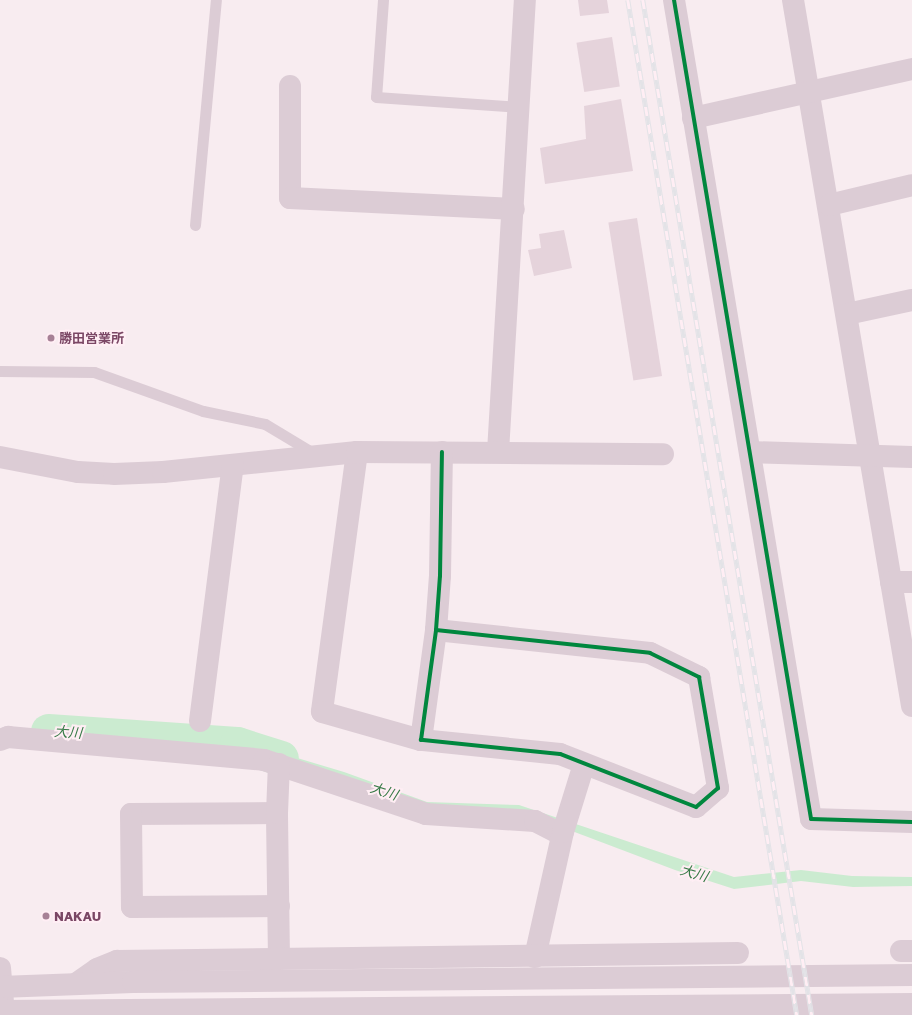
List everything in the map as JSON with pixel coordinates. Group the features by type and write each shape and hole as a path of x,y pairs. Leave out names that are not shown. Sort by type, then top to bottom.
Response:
{"street":[{"path":"498,452 514,209 525,0"},
{"path":"674,0 811,819 912,822"},
{"path":"793,0 810,92 870,455 902,582 912,702"},
{"path":"693,118 912,69"},
{"path":"290,86 290,198 514,209"},
{"path":"829,205 912,185"},
{"path":"847,314 912,300"},
{"path":"0,457 78,472 114,474 233,465 357,452 662,454"},
{"path":"357,452 322,712 421,740 560,754 696,807 718,788 699,677 650,653 436,630"},
{"path":"421,740 436,630 440,576 442,452"},
{"path":"750,452 912,457"},
{"path":"200,721 233,465"},
{"path":"0,740 8,737 264,760 426,814 535,821 564,829"},
{"path":"279,764 277,813 279,958"},
{"path":"535,957 564,829 584,764"},
{"path":"277,813 131,814 132,907 279,906"},
{"path":"77,983 97,969 117,961 279,958 535,957 738,953"},
{"path":"912,975 77,983 1,981 2,1012 94,1013 134,1011 912,1004"}],"lane":[{"path":"195,225 216,0"},
{"path":"383,0 376,97 519,107"},
{"path":"0,371 94,372 202,411 265,424 317,456"}],"water":[{"path":"237,740 344,772 427,802 519,805 734,877 801,870 852,876 912,877 912,886 853,887 801,881 734,889 675,870 527,814 427,808 235,746"}],"building":[{"path":"578,0 607,0 609,13 580,16"},
{"path":"612,37 620,86 584,92 576,43"},
{"path":"621,99 633,171 545,184 540,148 586,139 584,106"},
{"path":"637,218 662,376 633,381 608,223"},
{"path":"564,230 572,268 534,276 528,250 541,248 539,234"}],"waterway":[{"name":"大川","path":"48,731 237,744 281,758"}],"railway":[{"path":"628,0 797,1015"},
{"path":"643,0 812,1015"}],"cycle path":[{"path":"674,0 811,819 912,822"},
{"path":"436,630 650,653 699,677 718,788 696,807 560,754 421,740 436,630 440,576 442,452"}],"place":[{"name":"勝田営業所","path":"51,338"},
{"name":"NAKAU","path":"46,916"}]}
